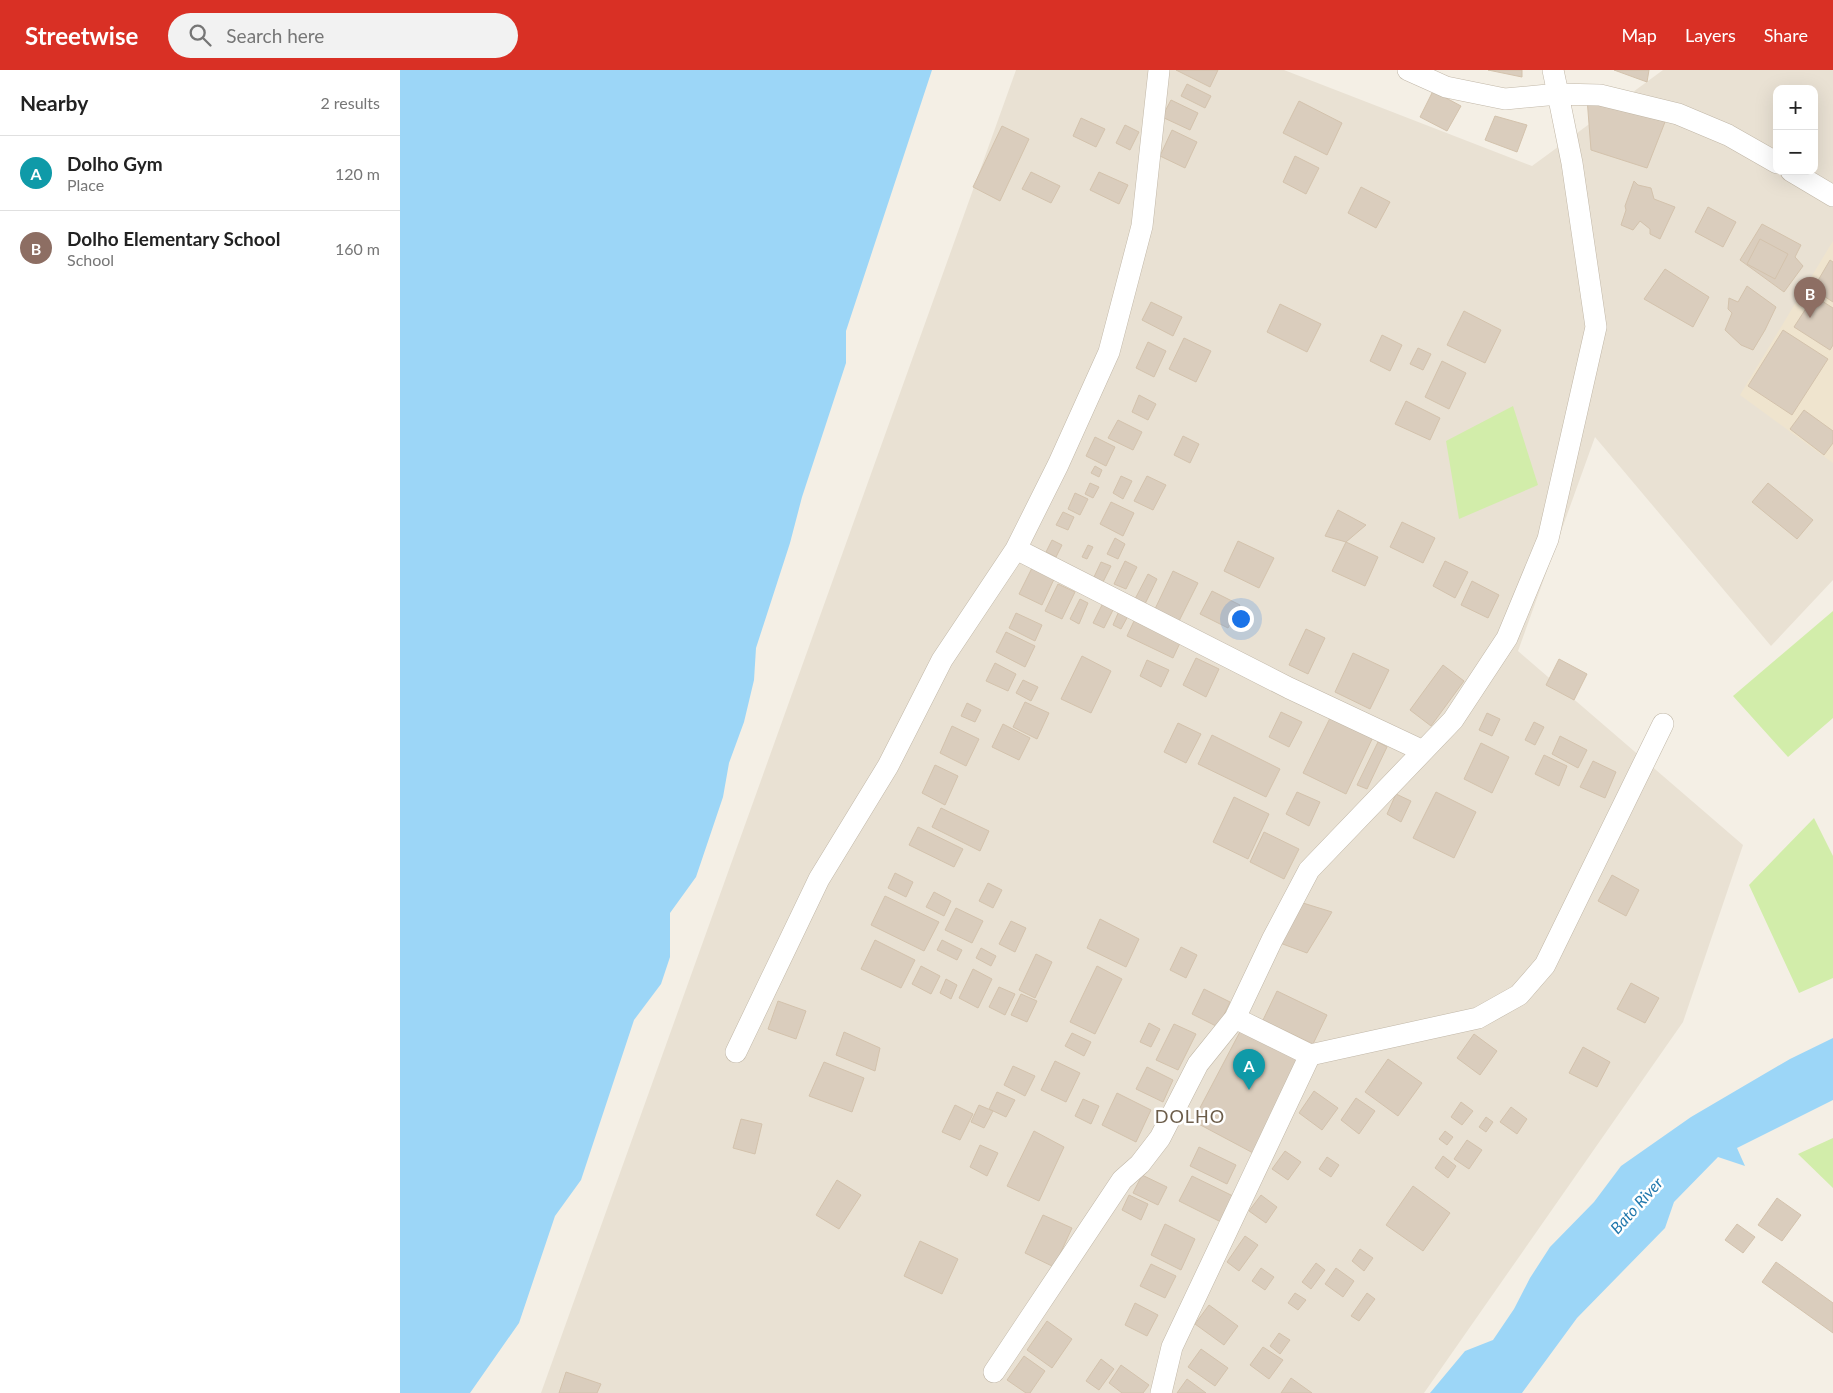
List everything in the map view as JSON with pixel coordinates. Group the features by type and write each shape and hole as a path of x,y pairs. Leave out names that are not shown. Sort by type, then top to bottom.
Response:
{"street":[{"path":"736,1052 819,879 888,766 942,660 1016,550 1058,465 1109,352 1142,226 1159,70"},
{"path":"1408,70 1446,87 1505,99 1558,94 1600,95 1678,114 1728,135 1773,161"},
{"path":"994,1372 1122,1180 1140,1164 1160,1138 1198,1064 1235,1018 1272,940 1309,870 1453,720 1507,638 1548,539 1596,327 1572,163 1553,70"},
{"path":"1798,175 1833,196"},
{"path":"1016,550 1289,688 1423,751"},
{"path":"1235,1018 1310,1055 1478,1018 1519,995 1545,965 1663,724"},
{"path":"1161,1393 1172,1347 1310,1055"}],"shaded area":[{"path":"1016,70 1284,70 1532,166 1663,70 1833,70 1833,580 1771,646 1595,437 1518,651 1743,845 1683,1022 1424,1393 541,1393"},
{"path":"1833,241 1833,463 1740,395"}],"green space":[{"path":"1513,406 1538,485 1459,519 1446,441"},
{"path":"1833,611 1833,718 1788,757 1733,696"},
{"path":"1814,818 1833,856 1833,978 1799,993 1749,885"},
{"path":"1833,1138 1833,1188 1798,1154"}],"water":[{"path":"400,70 932,70 846,331 846,363 802,497 790,543 756,648 754,680 744,722 729,763 723,797 696,877 670,913 670,957 661,984 634,1020 581,1180 555,1216 519,1323 470,1393 400,1393"},
{"name":"Bato River","path":"1833,1038 1833,1100 1737,1148 1745,1166 1718,1157 1674,1202 1665,1228 1577,1318 1522,1393 1430,1393 1465,1351 1493,1340 1514,1309 1530,1278 1550,1247 1594,1202 1621,1166 1691,1117 1790,1059"}],"building":[{"path":"1176,70 1218,70 1210,87"},
{"path":"1488,70 1522,70 1522,77"},
{"path":"1614,70 1649,70 1647,82"},
{"path":"1187,84 1211,96 1205,108 1181,96"},
{"path":"1433,91 1461,106 1447,131 1420,117"},
{"path":"1587,98 1665,122 1647,168 1591,150"},
{"path":"1171,100 1198,113 1190,130 1162,117"},
{"path":"1299,101 1342,123 1327,155 1283,133"},
{"path":"1495,116 1527,125 1517,152 1485,140"},
{"path":"1081,118 1105,129 1096,147 1073,136"},
{"path":"1125,125 1139,132 1130,150 1116,143"},
{"path":"1002,126 1029,139 1000,201 973,187"},
{"path":"1172,130 1197,142 1185,168 1160,156"},
{"path":"1295,156 1319,168 1306,194 1283,182"},
{"path":"1031,172 1060,186 1051,203 1022,189"},
{"path":"1099,172 1128,185 1119,204 1090,190"},
{"path":"1634,181 1638,185 1651,188 1654,199 1675,207 1660,239 1650,234 1650,229 1640,221 1633,230 1621,225 1626,210 1625,206"},
{"path":"1361,187 1390,202 1376,228 1348,213"},
{"path":"1708,207 1736,222 1723,247 1695,232"},
{"path":"1762,224 1801,245 1795,257 1803,266 1784,292 1740,260"},
{"path":"1760,239 1788,254 1775,279 1747,264"},
{"path":"1830,260 1833,262 1833,302 1813,289"},
{"path":"1665,269 1709,297 1693,327 1644,299"},
{"path":"1747,286 1776,307 1753,350 1741,345 1725,330 1732,313 1728,309 1729,298 1738,302"},
{"path":"1814,296 1833,308 1833,345 1830,350 1794,327"},
{"path":"1151,302 1182,317 1173,336 1142,320"},
{"path":"1280,304 1321,324 1307,352 1267,332"},
{"path":"1464,311 1501,330 1485,363 1447,345"},
{"path":"1783,330 1828,359 1792,415 1748,386"},
{"path":"1382,335 1402,345 1390,371 1370,361"},
{"path":"1184,338 1211,351 1196,382 1169,369"},
{"path":"1148,342 1166,351 1154,377 1136,368"},
{"path":"1418,348 1431,354 1423,370 1410,364"},
{"path":"1442,361 1466,373 1449,409 1425,397"},
{"path":"1139,395 1156,404 1148,420 1132,412"},
{"path":"1406,401 1440,418 1430,440 1395,424"},
{"path":"1804,410 1833,431 1833,443 1824,455 1790,429"},
{"path":"1118,420 1142,432 1133,450 1108,438"},
{"path":"1183,436 1199,444 1190,463 1174,455"},
{"path":"1095,437 1115,447 1106,466 1086,456"},
{"path":"1095,466 1102,470 1099,477 1091,473"},
{"path":"1121,476 1132,481 1123,499 1113,493"},
{"path":"1147,476 1166,485 1153,510 1134,501"},
{"path":"1090,483 1099,487 1093,498 1085,494"},
{"path":"1768,483 1813,520 1797,539 1752,502"},
{"path":"1075,493 1088,499 1080,515 1068,509"},
{"path":"1111,502 1134,513 1123,536 1100,524"},
{"path":"1338,510 1366,525 1346,542 1325,536"},
{"path":"1063,512 1074,517 1068,530 1056,525"},
{"path":"1402,522 1435,538 1423,563 1390,547"},
{"path":"1115,538 1125,544 1118,559 1107,554"},
{"path":"1052,540 1062,545 1056,557 1046,552"},
{"path":"1238,541 1274,558 1259,588 1224,571"},
{"path":"1346,542 1378,557 1365,586 1332,571"},
{"path":"1088,545 1093,547 1087,559 1082,557"},
{"path":"1125,561 1137,567 1126,589 1114,584"},
{"path":"1445,561 1468,572 1455,598 1433,586"},
{"path":"1101,562 1111,566 1103,582 1094,577"},
{"path":"1033,566 1055,577 1042,605 1019,594"},
{"path":"1173,571 1198,583 1179,621 1155,609"},
{"path":"1148,574 1157,579 1145,604 1135,599"},
{"path":"1472,581 1499,595 1488,618 1461,605"},
{"path":"1058,584 1075,592 1062,619 1045,611"},
{"path":"1212,591 1240,605 1228,628 1200,614"},
{"path":"1080,599 1088,603 1079,624 1070,619"},
{"path":"1104,601 1115,606 1104,628 1093,623"},
{"path":"1119,611 1128,616 1121,629 1113,625"},
{"path":"1016,613 1042,625 1035,641 1009,628"},
{"path":"1134,621 1180,643 1173,658 1127,636"},
{"path":"1306,629 1325,638 1308,674 1289,665"},
{"path":"1006,632 1035,646 1025,667 996,652"},
{"path":"1353,653 1389,670 1370,709 1335,692"},
{"path":"1082,656 1111,671 1091,713 1061,699"},
{"path":"1196,658 1219,669 1206,697 1183,685"},
{"path":"1559,659 1587,674 1574,700 1546,685"},
{"path":"1147,660 1169,670 1161,687 1140,676"},
{"path":"995,663 1016,674 1008,691 986,681"},
{"path":"1443,665 1464,681 1431,726 1410,710"},
{"path":"1023,680 1038,687 1031,701 1016,693"},
{"path":"1025,702 1049,713 1037,739 1013,727"},
{"path":"967,703 981,710 975,722 961,716"},
{"path":"1281,712 1302,722 1289,747 1269,737"},
{"path":"1487,713 1500,719 1492,736 1479,730"},
{"path":"1332,714 1374,735 1346,794 1303,773"},
{"path":"1534,722 1544,727 1535,745 1525,740"},
{"path":"1178,723 1201,734 1186,763 1164,752"},
{"path":"1003,724 1030,738 1019,760 992,747"},
{"path":"952,726 979,739 966,766 940,753"},
{"path":"1212,735 1280,769 1266,797 1198,764"},
{"path":"1560,736 1587,750 1578,768 1552,754"},
{"path":"1378,742 1387,747 1367,789 1357,785"},
{"path":"1481,743 1509,757 1492,793 1464,779"},
{"path":"1544,755 1567,766 1559,786 1535,774"},
{"path":"1593,761 1616,772 1605,798 1580,787"},
{"path":"935,765 958,776 945,805 922,793"},
{"path":"1297,792 1320,802 1309,826 1286,814"},
{"path":"1436,792 1476,812 1454,858 1413,838"},
{"path":"1396,794 1411,801 1401,822 1387,814"},
{"path":"1234,797 1269,814 1248,859 1213,842"},
{"path":"941,808 989,831 980,851 932,827"},
{"path":"918,827 963,849 954,867 909,845"},
{"path":"1264,832 1299,849 1284,879 1250,862"},
{"path":"895,873 913,882 906,897 888,888"},
{"path":"1612,875 1639,890 1626,916 1598,901"},
{"path":"988,883 1002,890 993,908 979,901"},
{"path":"934,892 951,901 944,916 926,907"},
{"path":"885,896 939,922 924,951 871,925"},
{"path":"1303,903 1332,912 1307,953 1280,943"},
{"path":"956,908 983,921 972,943 945,930"},
{"path":"1100,919 1139,939 1126,967 1087,948"},
{"path":"1011,921 1026,928 1015,952 999,944"},
{"path":"875,940 915,960 901,988 861,969"},
{"path":"942,940 962,950 957,960 937,950"},
{"path":"1181,947 1197,955 1186,978 1170,970"},
{"path":"981,948 996,956 991,966 976,958"},
{"path":"1036,954 1052,962 1035,998 1019,990"},
{"path":"921,966 940,976 931,994 912,984"},
{"path":"1097,966 1122,979 1095,1034 1070,1022"},
{"path":"973,969 992,979 978,1008 959,998"},
{"path":"946,979 957,985 951,999 940,993"},
{"path":"1631,983 1659,998 1645,1023 1617,1009"},
{"path":"999,987 1015,994 1005,1015 989,1007"},
{"path":"1204,989 1230,1002 1218,1027 1192,1014"},
{"path":"1277,991 1327,1015 1313,1044 1263,1020"},
{"path":"1021,994 1037,1001 1027,1022 1011,1015"},
{"path":"778,1001 806,1011 796,1039 768,1029"},
{"path":"1149,1023 1160,1029 1151,1047 1140,1042"},
{"path":"1174,1024 1196,1034 1178,1070 1156,1060"},
{"path":"1243,1026 1304,1059 1255,1154 1193,1121"},
{"path":"844,1032 880,1048 875,1071 836,1055"},
{"path":"1072,1033 1091,1042 1084,1056 1065,1046"},
{"path":"1474,1034 1497,1051 1480,1075 1457,1058"},
{"path":"1583,1047 1610,1062 1597,1087 1569,1073"},
{"path":"1388,1059 1422,1083 1398,1116 1365,1092"},
{"path":"1055,1061 1080,1073 1066,1102 1041,1090"},
{"path":"824,1062 864,1078 852,1112 809,1096"},
{"path":"1013,1066 1035,1076 1025,1096 1004,1085"},
{"path":"1147,1067 1173,1080 1163,1102 1136,1089"},
{"path":"1314,1091 1338,1108 1322,1130 1299,1113"},
{"path":"997,1092 1015,1100 1006,1117 989,1109"},
{"path":"1117,1093 1151,1110 1136,1142 1102,1125"},
{"path":"1356,1098 1375,1111 1359,1134 1341,1120"},
{"path":"1083,1099 1099,1106 1091,1124 1075,1116"},
{"path":"1461,1102 1473,1111 1462,1125 1451,1117"},
{"path":"955,1105 973,1114 960,1140 942,1132"},
{"path":"979,1105 993,1111 984,1128 971,1122"},
{"path":"1511,1107 1527,1119 1517,1134 1500,1122"},
{"path":"1486,1117 1493,1122 1486,1132 1479,1127"},
{"path":"741,1119 762,1124 755,1154 733,1148"},
{"path":"1034,1131 1064,1147 1039,1201 1007,1186"},
{"path":"1445,1131 1453,1137 1447,1145 1439,1139"},
{"path":"1467,1140 1482,1150 1469,1169 1454,1159"},
{"path":"980,1145 998,1153 987,1176 970,1167"},
{"path":"1199,1147 1236,1165 1227,1184 1190,1166"},
{"path":"1285,1151 1301,1162 1288,1180 1272,1169"},
{"path":"1443,1156 1456,1166 1448,1178 1435,1168"},
{"path":"1327,1157 1339,1165 1331,1177 1319,1169"},
{"path":"1142,1175 1167,1187 1158,1205 1133,1193"},
{"path":"1192,1176 1233,1196 1221,1222 1179,1201"},
{"path":"837,1180 861,1195 839,1229 816,1215"},
{"path":"1413,1186 1450,1213 1423,1251 1386,1225"},
{"path":"1129,1195 1148,1204 1141,1220 1122,1210"},
{"path":"1261,1195 1277,1207 1266,1223 1249,1211"},
{"path":"1777,1198 1801,1215 1782,1241 1758,1225"},
{"path":"1043,1215 1072,1228 1054,1267 1025,1253"},
{"path":"1165,1224 1195,1239 1181,1270 1151,1255"},
{"path":"1737,1224 1755,1237 1743,1253 1725,1240"},
{"path":"1245,1236 1258,1245 1239,1271 1227,1262"},
{"path":"920,1241 958,1259 942,1294 904,1276"},
{"path":"1360,1249 1373,1258 1364,1271 1352,1261"},
{"path":"1776,1262 1833,1303 1833,1333 1762,1282"},
{"path":"1316,1263 1325,1270 1311,1289 1302,1282"},
{"path":"1151,1264 1176,1276 1165,1298 1140,1286"},
{"path":"1261,1268 1274,1277 1265,1290 1252,1281"},
{"path":"1336,1268 1354,1281 1343,1297 1325,1284"},
{"path":"1295,1293 1306,1300 1298,1310 1288,1303"},
{"path":"1367,1293 1375,1299 1359,1321 1351,1316"},
{"path":"1135,1303 1158,1315 1147,1336 1125,1325"},
{"path":"1209,1305 1238,1326 1224,1345 1195,1324"},
{"path":"1047,1321 1072,1339 1052,1368 1027,1350"},
{"path":"1279,1333 1290,1340 1280,1354 1270,1346"},
{"path":"1263,1347 1283,1360 1269,1379 1250,1365"},
{"path":"1201,1349 1228,1368 1215,1386 1188,1367"},
{"path":"1024,1356 1045,1371 1030,1393 1026,1393 1007,1380"},
{"path":"1101,1359 1114,1369 1099,1390 1086,1381"},
{"path":"1121,1365 1149,1385 1143,1393 1122,1393 1109,1383"},
{"path":"566,1372 601,1384 597,1393 559,1393"},
{"path":"1291,1378 1312,1393 1281,1393"},
{"path":"1187,1379 1206,1393 1177,1393"}],"place":[{"name":"Dolho Elementary School","path":"1810,318"},
{"name":"Dolho Gym","path":"1249,1090"}],"district":[{"name":"DOLHO","path":"1190,1116"}]}
